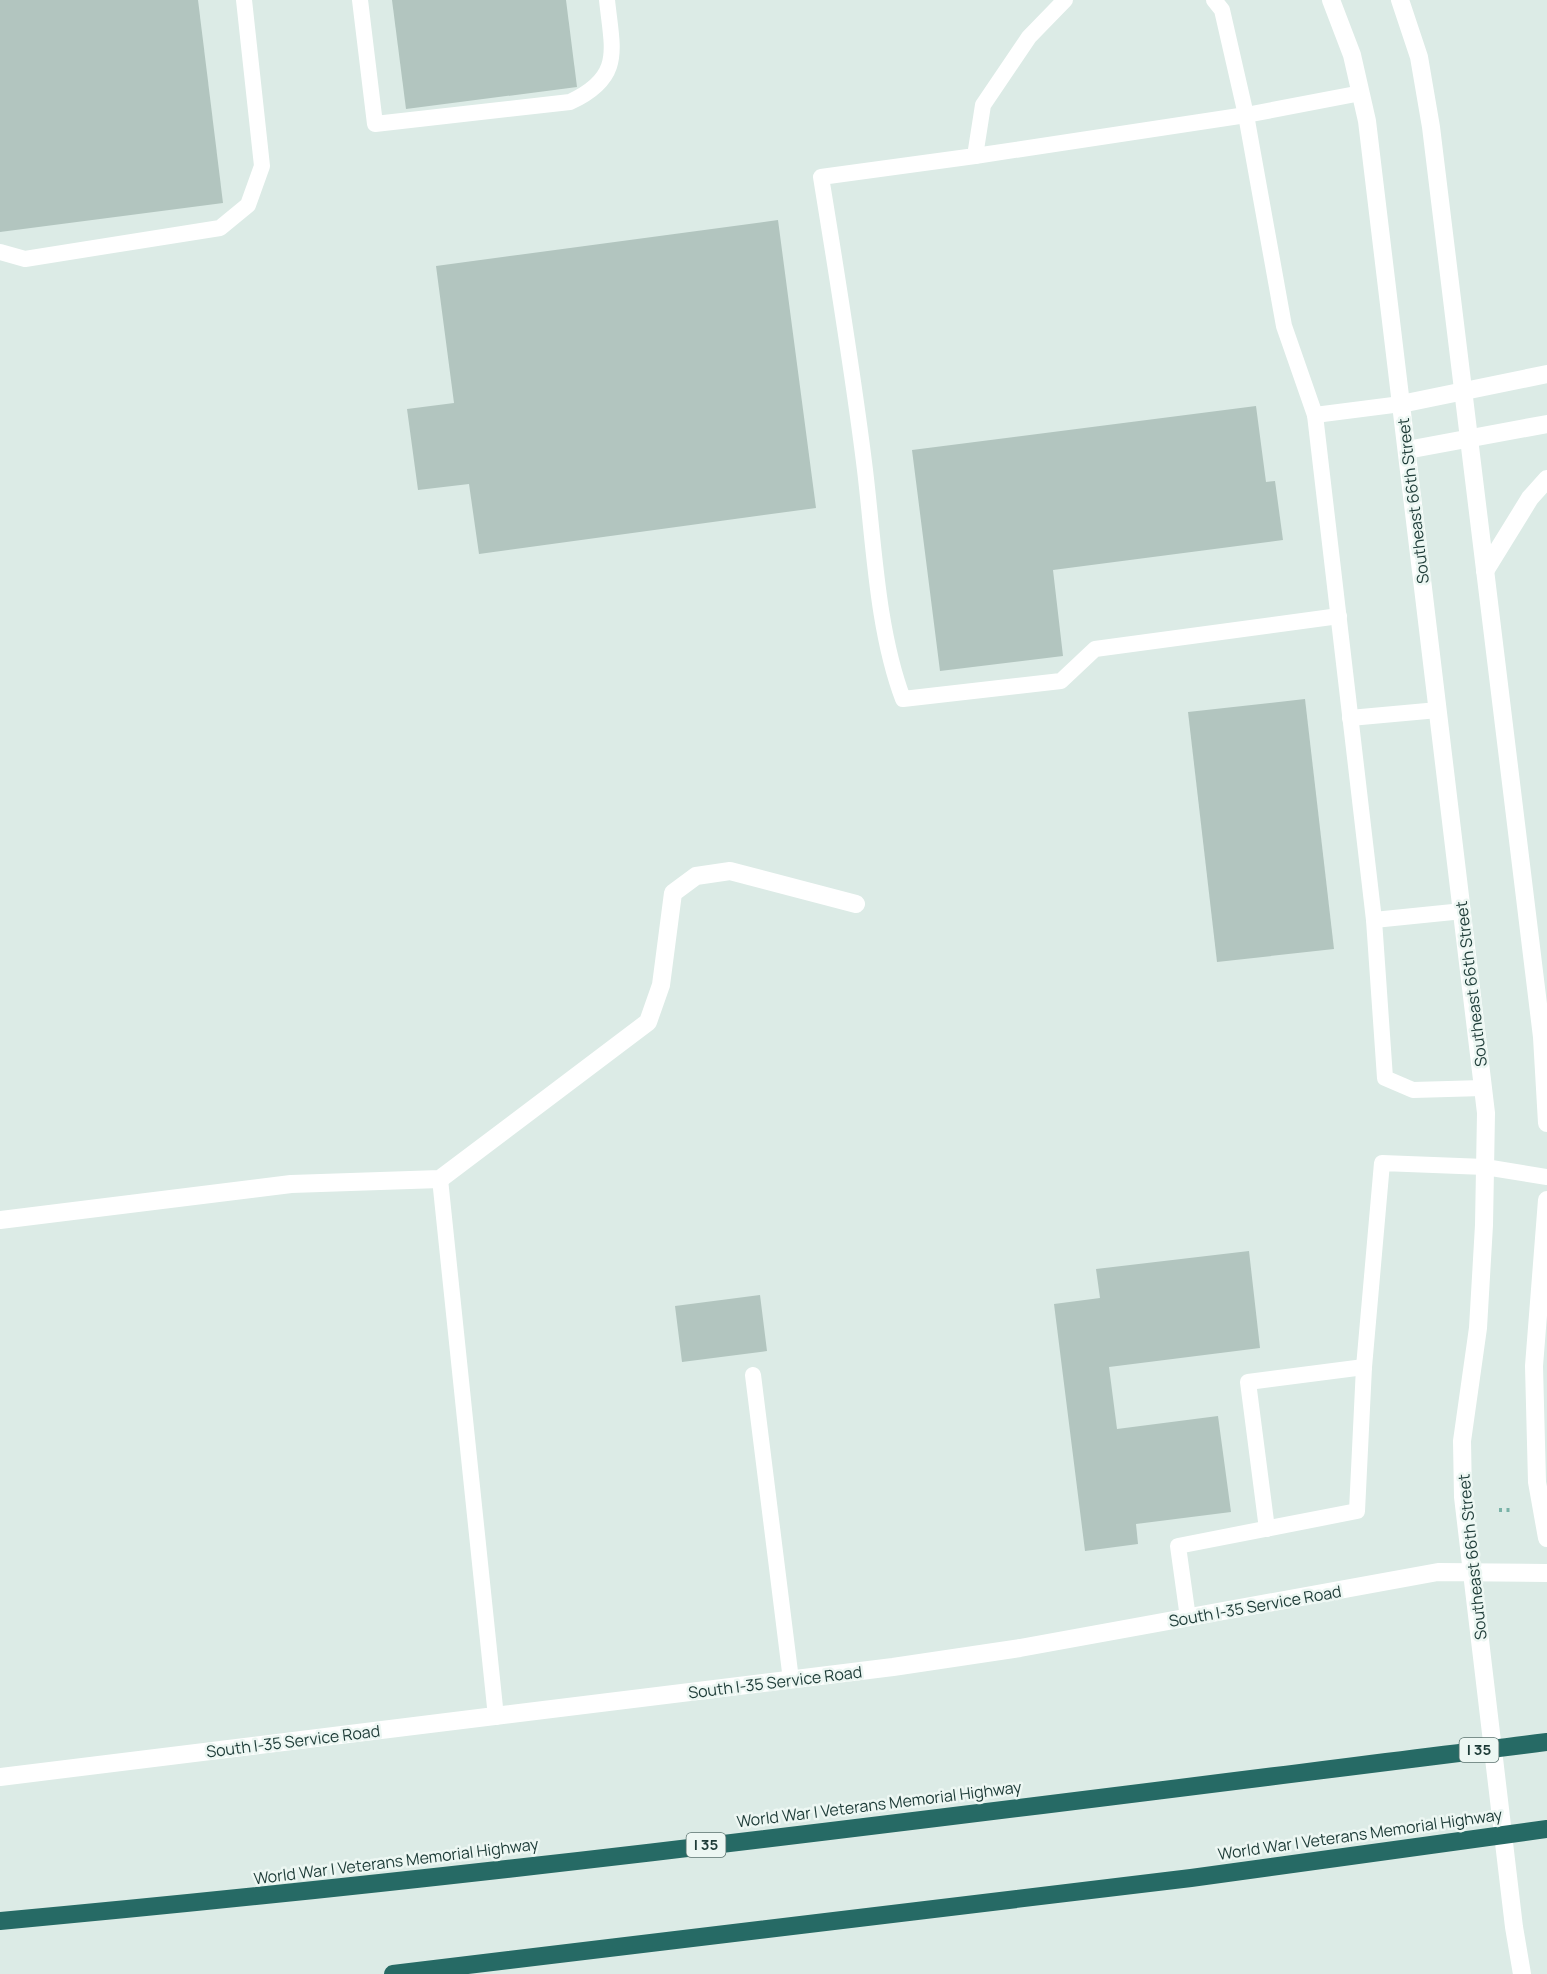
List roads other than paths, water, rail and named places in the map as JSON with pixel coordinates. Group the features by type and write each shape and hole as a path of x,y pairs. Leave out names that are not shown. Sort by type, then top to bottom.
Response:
{"highway":[{"name":"World War I Veterans Memorial Highway","path":"0,1921 213,1902 859,1827 1547,1742"},
{"name":"World War I Veterans Memorial Highway","path":"393,1974 1179,1879 1547,1829"}],"main road":[{"name":"Southeast 66th Street","path":"1331,0 1352,55 1367,121 1483,1088 1485,1167 1478,1328 1462,1441 1463,1497 1514,1927 1522,1974"},
{"path":"1400,0 1419,57 1431,127 1542,1037 1547,1123"},
{"path":"1401,404 1547,374"},
{"path":"1407,450 1547,424"},
{"path":"1485,571 1530,498 1547,479"},
{"path":"0,1220 291,1184 440,1179 648,1022 662,985 673,893 696,876 730,871 856,904"},
{"path":"1547,1200 1537,1482 1547,1538"},
{"name":"South I-35 Service Road","path":"0,1778 791,1680 1020,1648 1438,1572 1547,1573"}],"lane":[{"path":"0,252 25,259 220,228 248,205 262,166 244,0"},
{"path":"360,0 375,124 570,102 588,94 604,77 613,57 607,0"},
{"path":"975,156 983,105 1029,37 1065,0"},
{"path":"1214,0 1222,10 1246,115 1284,326 1315,415 1374,920 1385,1078 1413,1090 1483,1088"},
{"path":"1339,616 1095,649 1061,681 903,699 892,670 879,587 855,390 821,177 1246,115 1361,93"},
{"path":"1315,415 1401,404"},
{"path":"1350,718 1438,710"},
{"path":"1374,920 1463,911"},
{"path":"1188,1618 1178,1546 1357,1511 1364,1367 1382,1163 1485,1167 1547,1178"},
{"path":"440,1179 496,1716"},
{"path":"1267,1529 1248,1382 1364,1367"},
{"path":"753,1375 791,1680"}]}
